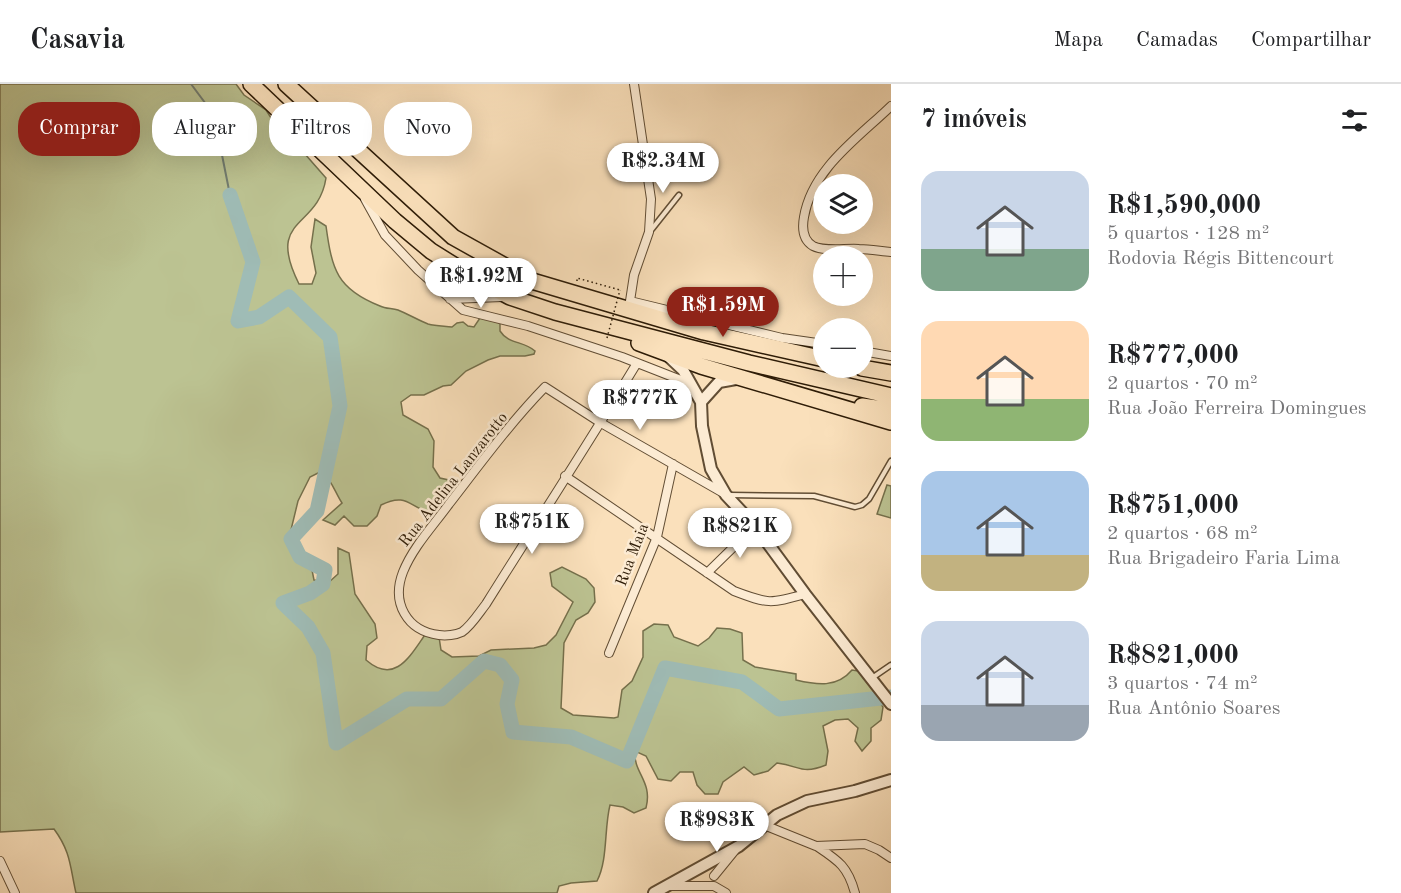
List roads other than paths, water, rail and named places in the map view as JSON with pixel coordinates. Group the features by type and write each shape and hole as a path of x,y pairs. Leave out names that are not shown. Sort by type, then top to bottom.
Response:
{"highway":[{"path":"251,84 359,188 431,251 473,278 510,297 555,312 749,363 891,396"},
{"path":"286,84 453,237 532,281 704,333 813,357"},
{"path":"420,207 452,224 502,257 536,273 564,283 625,296"},
{"path":"555,312 577,322 751,381 891,422"},
{"path":"770,348 791,347 813,350"},
{"path":"873,361 891,364"},
{"path":"873,370 891,373"},
{"path":"808,399 891,410"}],"street":[{"path":"634,84 651,200 649,232 625,296 753,332 813,342"},
{"path":"891,106 830,165 814,185 802,224 804,235 810,244 817,248 891,252"},
{"path":"359,188 385,235 418,270 464,310 472,314 528,326 637,363 692,385"},
{"path":"450,299 510,297"},
{"path":"663,352 683,370 701,402 702,426 711,469 726,495 755,526 891,704"},
{"path":"873,353 891,356"},
{"path":"637,363 601,423 565,476 734,591 761,602 776,602 805,594"},
{"path":"701,402 719,382 737,379 751,381"},
{"name":"Rua Adelina Lanzarotto","path":"565,476 486,604 461,632 445,636 428,634 417,629 400,608 398,597 402,574 413,552 483,459 546,387 601,423"},
{"path":"601,423 726,495"},
{"name":"Rua Maia","path":"609,653 657,537 673,464"},
{"path":"707,573 755,526"},
{"path":"714,889 714,876 739,846 777,815 807,801 855,791 891,780"},
{"path":"764,825 816,846 837,860 846,869 855,893"},
{"path":"816,846 865,844 891,858"},
{"path":"654,893 739,846"},
{"path":"0,861 15,893"},
{"path":"702,866 714,876"},
{"path":"667,886 714,889 726,893"}],"lane":[{"path":"649,232 679,195"},
{"path":"726,495 814,496 855,507 869,499 891,461"},
{"path":"874,681 891,665"}],"waterway":[{"path":"191,84 223,127 219,140 230,195"},
{"path":"230,195 253,262 238,321 259,317 289,297 330,337 340,406 317,511 291,539 300,557 325,570 323,584 310,593 283,603 308,627 323,653 336,743 407,699 441,699 484,661 500,665 512,680 507,704 513,732 571,737 627,761 665,668 742,682 779,709 891,697"}]}
